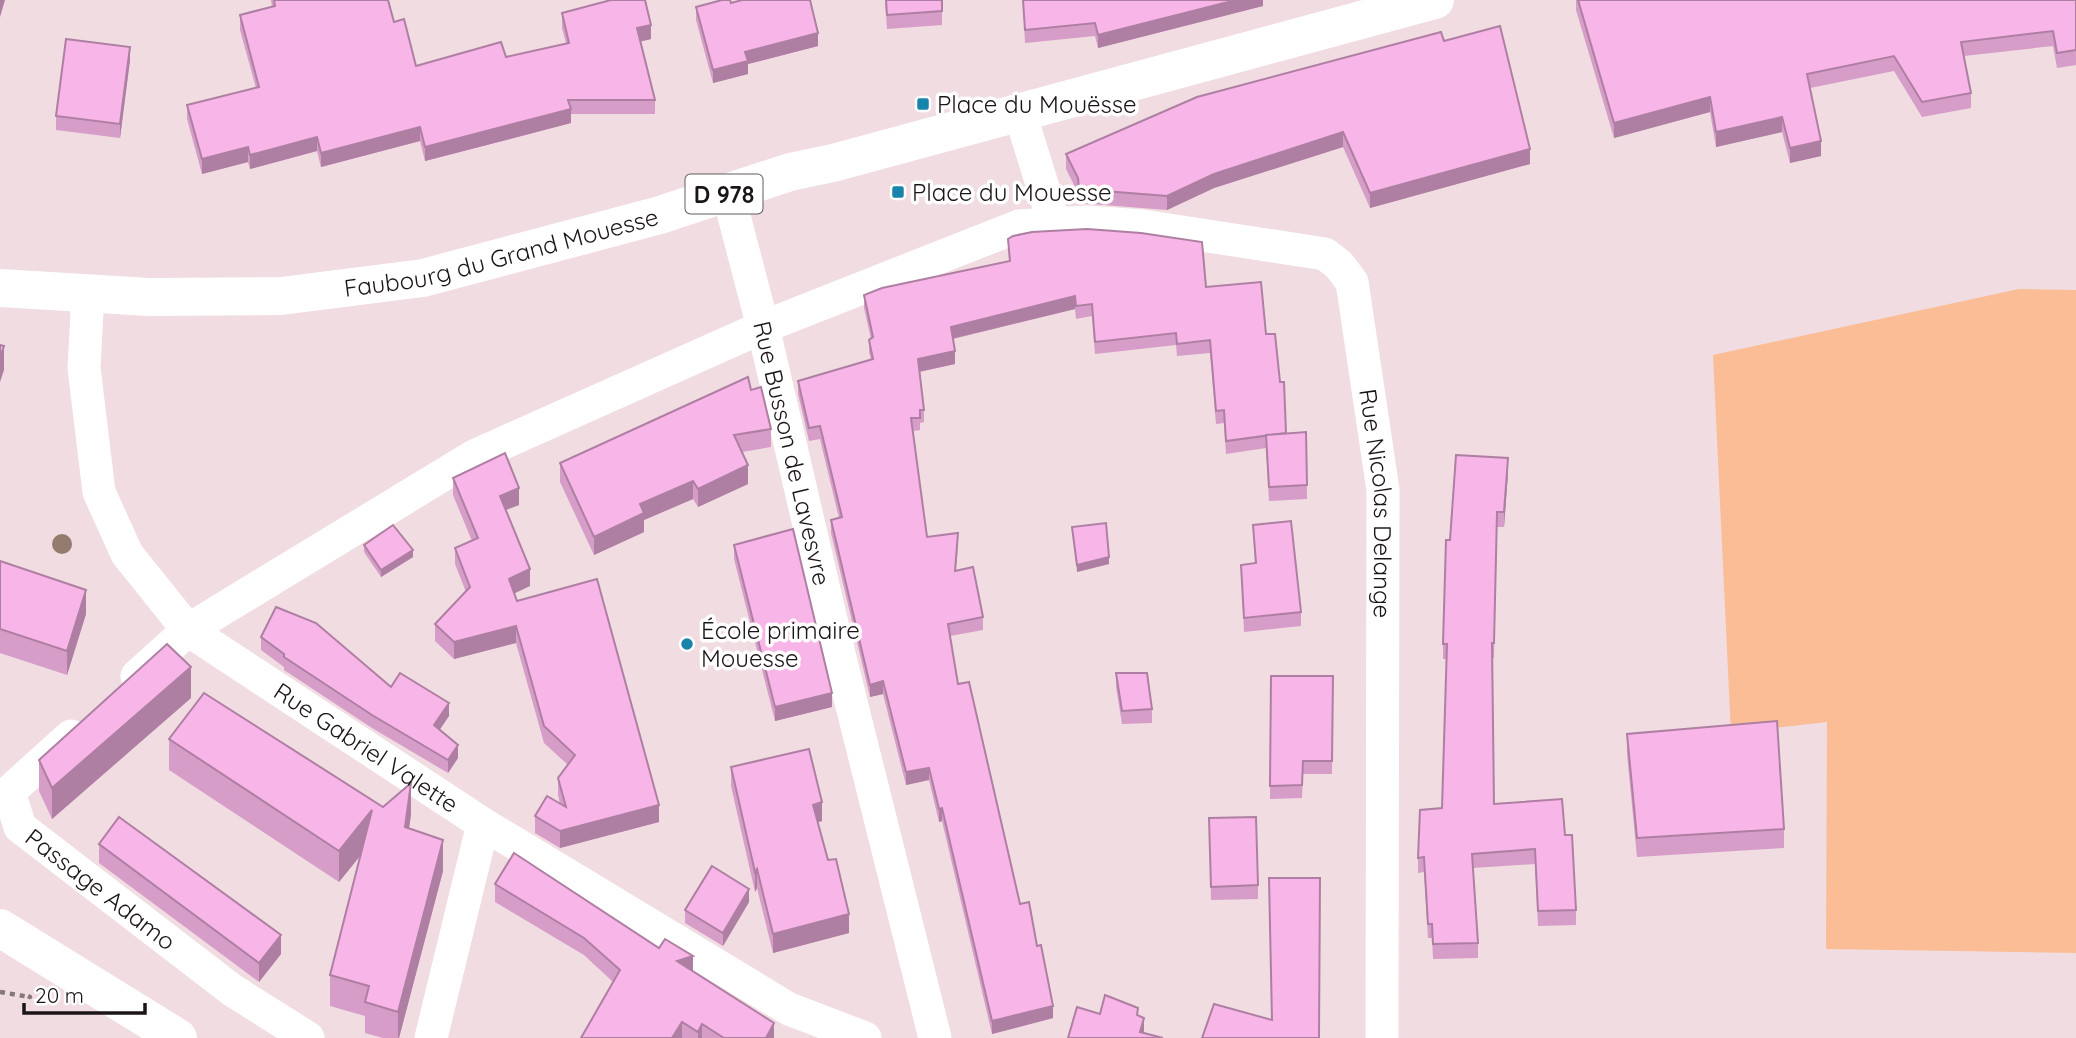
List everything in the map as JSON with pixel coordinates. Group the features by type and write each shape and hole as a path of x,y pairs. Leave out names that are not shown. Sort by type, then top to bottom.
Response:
{"main road":[{"name":"Faubourg du Grand Mouesse","path":"0,288 149,297 281,296 423,278 660,215 790,172 833,163 1434,0"},
{"path":"4,928 177,1038"}],"street":[{"path":"118,693 188,630 474,456 763,327 1019,226 1054,223 1020,113"},
{"name":"Rue Busson de Lavesvre","path":"727,193 763,327 839,654 935,1038"},
{"name":"Rue Nicolas Delange","path":"1054,223 1087,222 1143,226 1325,254 1339,265 1352,282 1384,490 1382,1038"},
{"name":"Rue Gabriel Valette","path":"88,293 84,368 99,492 127,554 188,630 483,824 789,1009 865,1038"},
{"name":"Passage Adamo","path":"89,720 9,792 20,827 232,990 308,1038"},
{"path":"431,1038 483,824"}],"path":[{"path":"0,992 30,997 10,985"}],"shaded area":[{"path":"2019,289 2076,290 2076,953 1826,949 1827,722 1731,733 1713,355"}],"building":[{"path":"274,0 388,0 394,22 404,19 416,66 501,42 506,57 569,43 562,13 611,0 645,0 651,25 637,28 655,100 568,100 571,109 425,147 420,127 321,153 317,137 250,155 248,147 202,159 187,105 259,87 240,15 275,6"},
{"path":"730,0 731,3 742,0 810,0 818,33 745,52 748,61 713,70 696,7"},
{"path":"886,0 942,0 942,11 887,15"},
{"path":"1023,0 1236,0 1098,35 1095,23 1025,30"},
{"path":"1578,0 2076,0 2076,50 2057,53 2053,31 1961,42 1971,93 1922,102 1894,56 1807,74 1821,141 1790,148 1782,117 1716,132 1710,97 1614,123"},
{"path":"1500,26 1530,149 1370,193 1343,132 1214,174 1167,196 1079,189 1078,178 1066,154 1197,97 1441,32 1444,41"},
{"path":"66,39 130,47 120,124 56,116"},
{"path":"1087,229 1202,242 1206,287 1261,282 1266,334 1275,334 1280,382 1284,382 1286,433 1226,441 1224,410 1216,411 1210,340 1177,344 1176,333 1095,342 1092,304 1076,306 1075,296 951,327 955,351 918,359 924,410 920,410 920,418 911,418 927,537 958,533 955,571 973,567 983,617 948,624 958,684 969,682 1020,904 1029,902 1053,1006 992,1021 942,808 939,809 929,768 906,772 883,681 870,685 831,520 842,517 820,426 809,428 798,381 873,359 869,340 873,337 864,295 882,288 1010,261 1008,239 1013,236 1032,232"},
{"path":"748,377 751,390 761,387 771,429 734,435 748,465 698,489 693,481 640,504 644,513 594,537 560,463"},
{"path":"1306,432 1307,485 1269,487 1266,435"},
{"path":"505,453 519,488 500,496 530,569 509,579 517,601 597,579 659,805 560,831 535,816 547,796 566,807 558,778 575,755 544,726 516,626 454,642 435,624 470,587 455,548 478,538 453,478"},
{"path":"1456,455 1508,458 1504,512 1497,512 1492,643 1494,804 1562,799 1565,835 1572,835 1576,910 1538,911 1535,849 1472,854 1478,943 1433,944 1432,924 1428,924 1424,857 1418,858 1420,810 1442,808 1447,644 1443,644 1446,540 1450,540"},
{"path":"1291,521 1301,612 1244,618 1241,565 1256,563 1253,525"},
{"path":"1106,523 1109,557 1077,565 1072,527"},
{"path":"393,525 413,550 381,570 364,545"},
{"path":"793,529 832,693 775,707 734,545"},
{"path":"0,561 86,590 67,651 0,629"},
{"path":"276,607 316,623 391,687 400,673 449,703 434,725 458,745 448,760 372,715 284,657 284,654 261,637"},
{"path":"167,644 191,667 52,788 39,760"},
{"path":"1116,673 1147,673 1152,709 1122,711"},
{"path":"1271,676 1333,676 1332,761 1303,761 1302,785 1270,786"},
{"path":"204,693 383,807 411,783 405,827 443,840 398,1012 365,1002 369,986 330,975 372,810 339,851 169,739"},
{"path":"1777,721 1784,829 1637,838 1627,734"},
{"path":"809,749 822,802 813,805 828,860 836,859 849,914 773,934 757,869 755,872 731,767"},
{"path":"119,817 281,935 259,963 99,844"},
{"path":"1256,817 1258,885 1211,887 1209,818"},
{"path":"514,853 659,948 665,939 693,956 677,961 774,1023 766,1038 724,1038 702,1024 698,1032 682,1022 672,1038 581,1038 620,970 584,938 495,884"},
{"path":"712,866 749,889 723,933 685,910"},
{"path":"1269,878 1320,878 1319,1038 1202,1038 1214,1004 1272,1020"},
{"path":"1105,995 1138,1008 1137,1015 1144,1018 1140,1032 1163,1038 1068,1038 1077,1007 1100,1014"}],"place":[{"name":"Place du Mouësse","path":"923,104"},
{"name":"Place du Mouesse","path":"898,192"},
{"name":"École primaire Mouesse","path":"687,644"}]}
